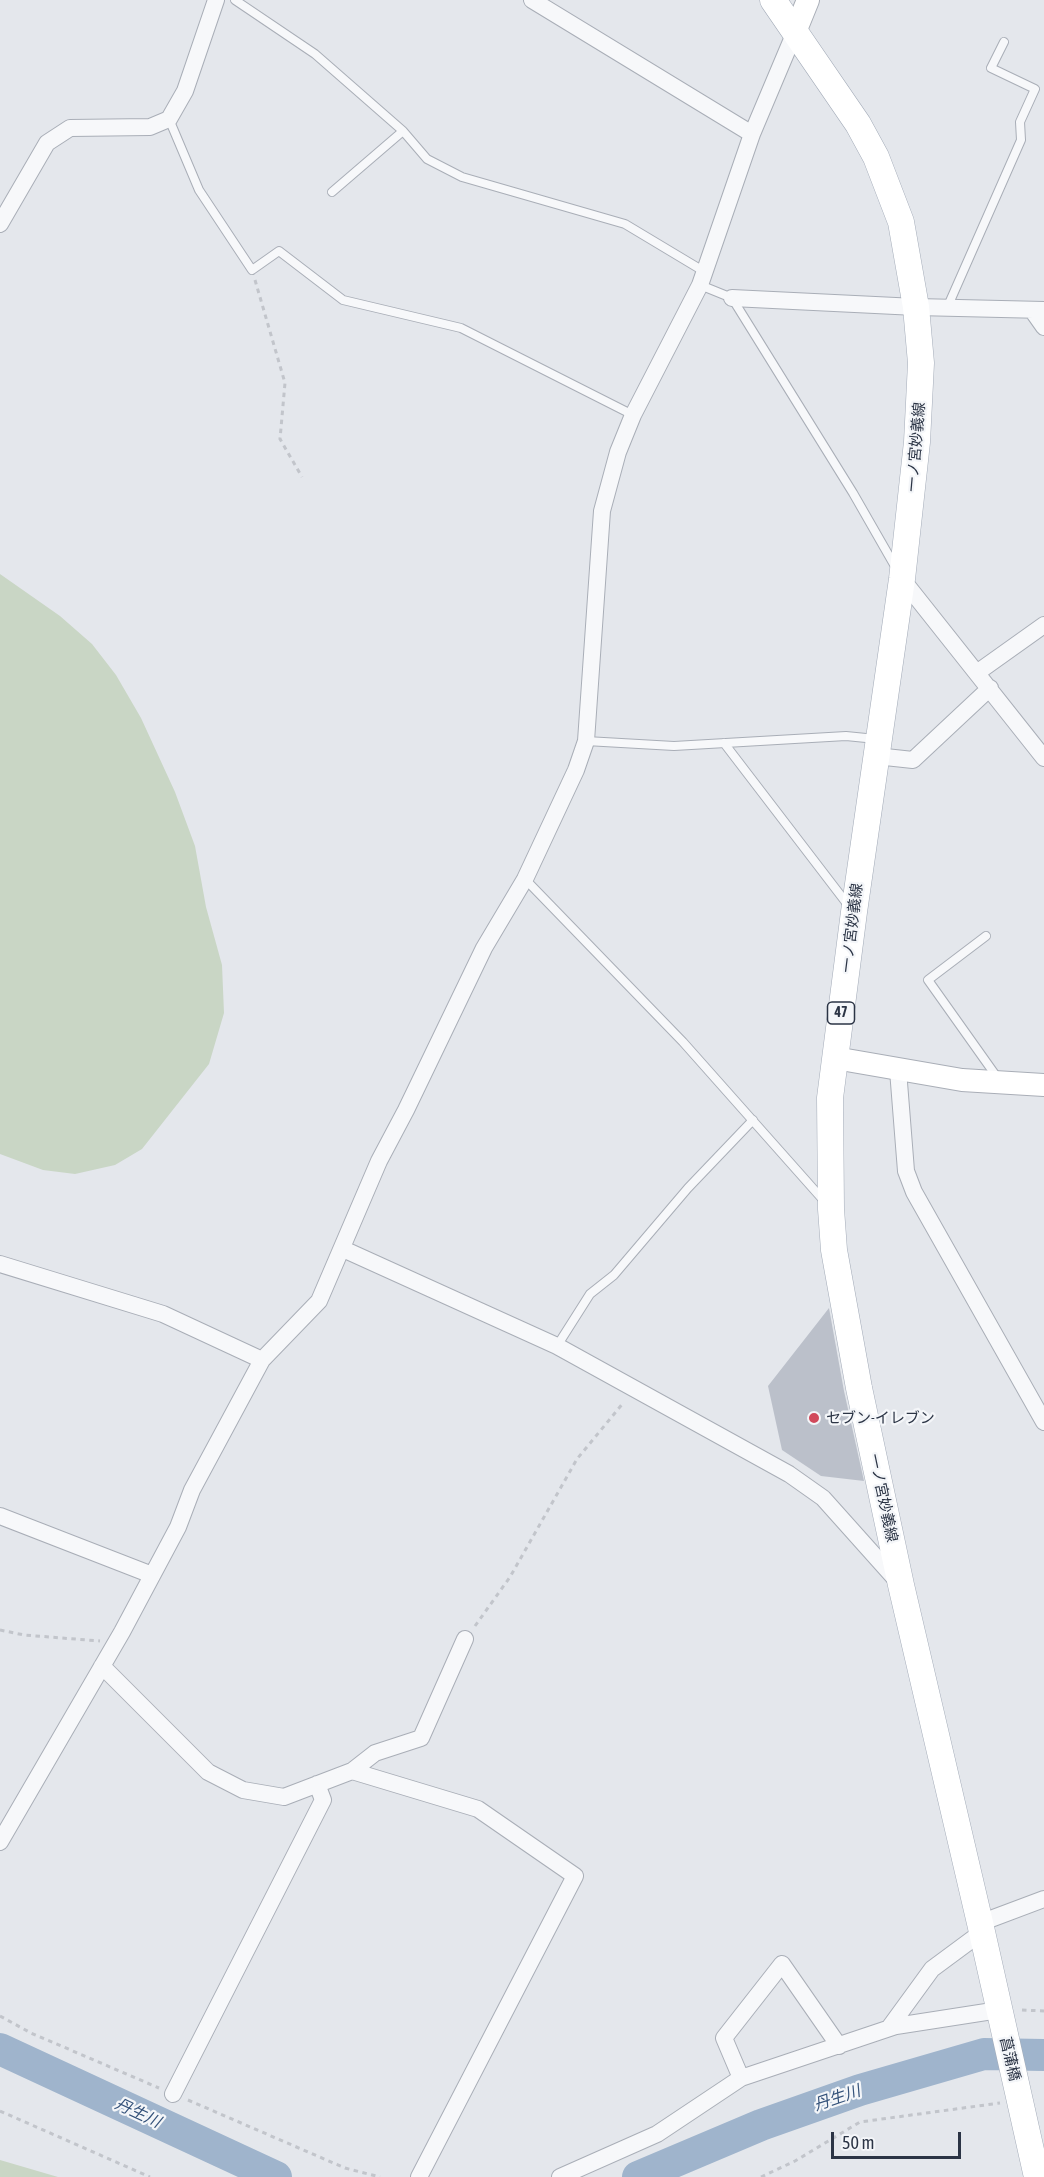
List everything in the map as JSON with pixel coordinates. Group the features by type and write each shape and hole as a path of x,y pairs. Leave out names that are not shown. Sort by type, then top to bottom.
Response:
{"main road":[{"name":"一ノ宮妙義線","path":"773,0 858,124 880,166 901,222 916,307 921,363 917,442 902,579 830,1098 831,1209 834,1250 855,1366 901,1585 1001,2016"},
{"name":"菖蒲橋","path":"1001,2016 1019,2097"},
{"name":"47","path":"1019,2097 1037,2177"}],"street":[{"path":"0,224 47,143 70,128 150,127 169,118 185,90 216,0"},
{"path":"532,0 752,134"},
{"path":"0,1842 116,1642 178,1527 192,1490 262,1360 319,1301 379,1161 484,948 525,879 576,770 586,741 602,511 618,452 633,415 702,278 752,134 808,0"},
{"path":"732,298 1038,310 1044,327"},
{"path":"902,579 1044,758"},
{"path":"978,672 1044,625"},
{"path":"877,748 913,760 990,688"},
{"path":"835,1058 962,1080 1044,1085"},
{"path":"898,1070 906,1171 914,1192 1044,1422"},
{"path":"343,1249 557,1346 789,1474 823,1498 901,1585"},
{"path":"0,1264 163,1314 262,1360"},
{"path":"0,1516 152,1575"},
{"path":"102,1666 208,1772 243,1790 284,1797 352,1771 375,1754 421,1738 465,1639"},
{"path":"352,1771 478,1809 575,1876 419,2177"},
{"path":"172,2094 323,1800 317,1784"},
{"path":"889,2028 932,1969 981,1928 1044,1899"},
{"path":"741,2078 724,2038 782,1964 839,2046"},
{"path":"560,2177 657,2134 741,2078 889,2028 1001,2016"}],"lane":[{"path":"235,0 315,54 403,131 427,159 462,177 625,224 732,298 853,493 902,579"},
{"path":"947,308 1021,141 1020,122 1035,89 991,68 1004,42"},
{"path":"169,118 199,190 252,270 279,251 343,300 461,328 633,415"},
{"path":"332,192 403,131"},
{"path":"586,741 674,746 846,736 877,748"},
{"path":"724,743 854,912"},
{"path":"525,879 683,1042 831,1209"},
{"path":"986,936 928,980 1000,1081"},
{"path":"557,1346 590,1294 614,1275 688,1188 753,1120"}],"path":[{"path":"252,270 285,383 280,439 302,477"},
{"path":"465,1639 510,1577 577,1459 634,1389"},
{"path":"0,1630 24,1635 116,1642"},
{"path":"761,2177 795,2161 860,2122 1019,2097"},
{"path":"0,2111 150,2177"}],"green space":[{"path":"0,574 60,616 92,644 116,675 141,718 175,792 195,846 206,907 222,965 224,1013 209,1064 142,1149 115,1165 75,1174 43,1170 0,1154"},
{"path":"0,2160 58,2177 0,2177"}],"building":[{"name":"セブン-イレブン","path":"829,1308 864,1481 821,1476 782,1450 768,1386"}],"waterway":[{"name":"丹生川","path":"0,2049 276,2177"},
{"name":"丹生川","path":"638,2177 761,2125 860,2090 984,2054 1044,2055"}],"place":[{"name":"セブン-イレブン","path":"814,1418"}]}
